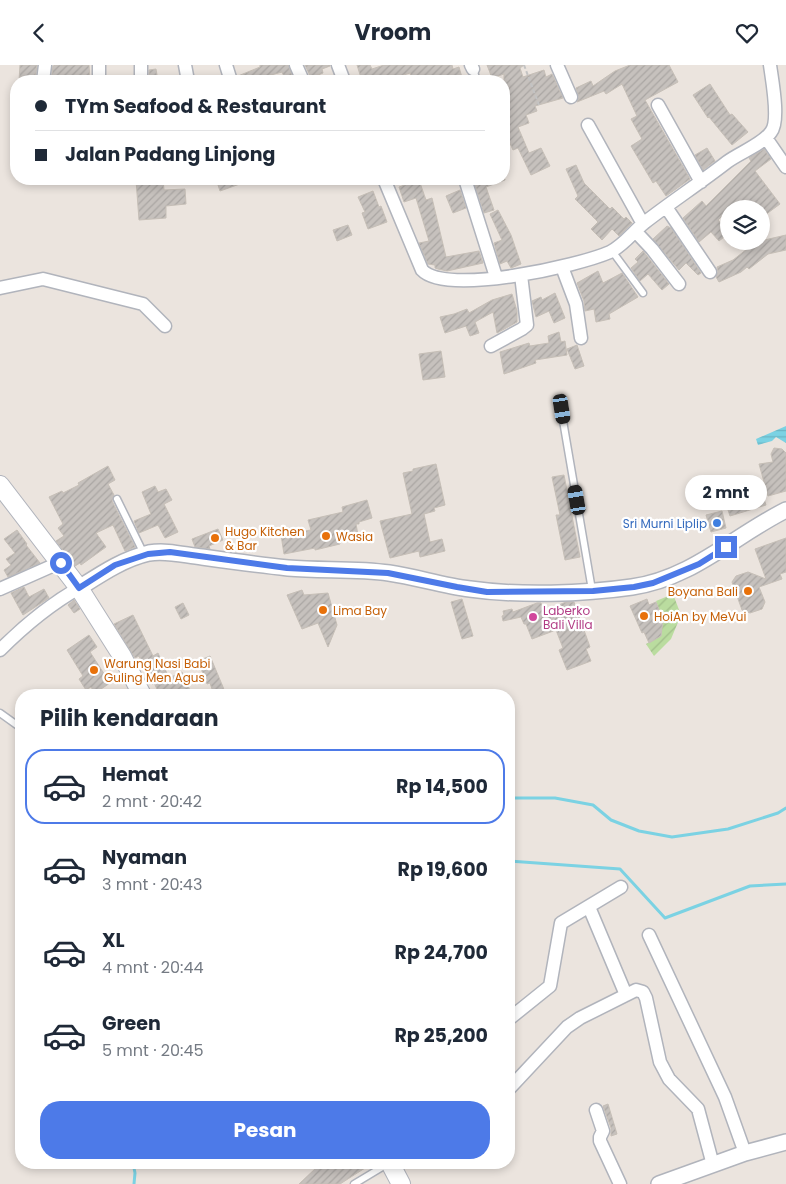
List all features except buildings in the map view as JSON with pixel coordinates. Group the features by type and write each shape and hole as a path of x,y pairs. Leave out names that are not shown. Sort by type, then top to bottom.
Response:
{"main road":[{"path":"0,485 79,588 122,656 139,689"},
{"path":"393,1169 401,1184"}],"street":[{"path":"557,65 571,97"},
{"path":"386,185 418,262 426,274 433,277 449,279 521,275 576,264 612,251 666,207 734,157 766,138 772,132 775,119 770,65"},
{"path":"658,105 701,182"},
{"path":"588,125 639,228 652,249 679,284"},
{"path":"766,138 786,167"},
{"path":"467,185 496,277"},
{"path":"666,207 710,272"},
{"path":"562,267 576,304 581,338"},
{"path":"491,346 527,325 521,275"},
{"path":"0,288 24,281 43,279 143,303 165,326"},
{"path":"0,649 20,629 45,609 115,565 144,555 170,552 287,568 388,573 487,592 593,591 634,587 653,583 674,575 699,564 762,523 786,510"},
{"path":"0,589 61,563"},
{"path":"515,1014 550,986 561,923 621,887"},
{"path":"588,907 626,995"},
{"path":"649,935 725,1097 745,1153"},
{"path":"515,1083 567,1027 580,1018 626,995 636,991 643,992 646,997 660,1062 669,1079 698,1109 713,1165"},
{"path":"596,1110 603,1131 600,1141 620,1184"},
{"path":"659,1184 745,1153 786,1143"}],"lane":[{"path":"612,251 643,293"},
{"path":"562,409 593,591"},
{"path":"117,499 144,555"},
{"path":"0,713 15,724"},
{"path":"354,1184 380,1169"}],"path":[{"path":"524,65 539,105"}],"green space":[{"path":"673,594 681,615 671,639 654,656 646,644 661,636 663,620 656,601"}],"water":[{"path":"786,426 786,443 776,437 772,441 758,445 756,439"}],"waterway":[{"path":"515,798 555,798 593,805 611,820 639,831 672,837 728,829 778,813 786,808"},
{"path":"515,861 620,869 665,918 750,886 786,884"},
{"path":"134,1169 134,1184"}],"place":[{"name":"Sri Murni Liplip","path":"717,523"},
{"name":"Wasia","path":"326,536"},
{"name":"Hugo Kitchen & Bar","path":"215,538"},
{"name":"Boyana Bali","path":"748,591"},
{"name":"Lima Bay","path":"323,610"},
{"name":"HoiAn by MeVui","path":"644,616"},
{"name":"Laberko Bali Villa","path":"533,617"},
{"name":"Warung Nasi Babi Guling Men Agus","path":"94,670"}],"route":[{"path":"61,563 79,588 115,565 148,554 170,552 287,568 326,571 364,570 388,573 487,592 566,592 634,587 653,583 699,564 726,547"}]}
